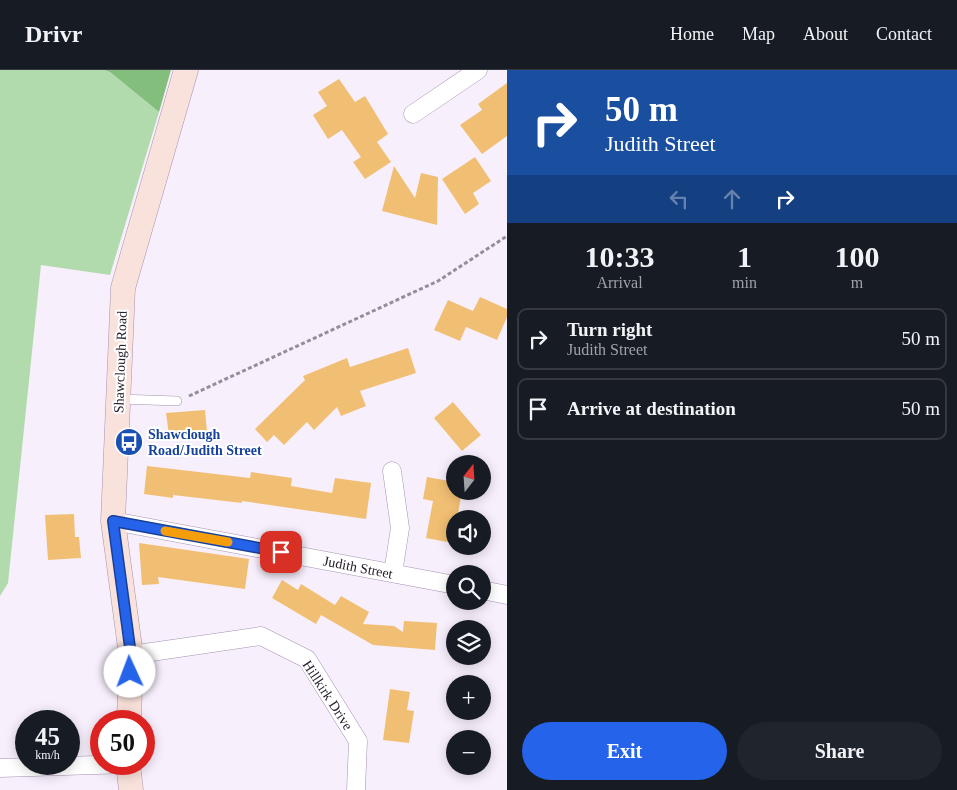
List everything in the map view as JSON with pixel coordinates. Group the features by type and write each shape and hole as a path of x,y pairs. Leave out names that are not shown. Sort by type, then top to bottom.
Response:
{"main road":[{"name":"Shawclough Road","path":"129,710 131,655 113,521 123,288 186,70"},
{"path":"129,775 130,790"}],"street":[{"path":"412,114 478,70"},
{"path":"392,471 400,528 393,573"},
{"name":"Judith Street","path":"113,521 446,583"},
{"path":"491,592 507,595"},
{"name":"Hillkirk Drive","path":"131,655 261,636 307,659 358,741 356,790"},
{"path":"0,768 90,765"}],"lane":[{"path":"118,399 177,401"}],"path":[{"path":"177,401 438,281 507,236"}],"green space":[{"path":"0,70 104,70 110,72 159,112 110,275 41,265 8,583 0,596"},
{"path":"104,70 171,70 159,112 110,72"}],"building":[{"path":"339,79 355,102 365,96 388,134 377,142 391,162 365,179 353,162 361,157 342,130 328,139 313,115 327,106 318,92"},
{"path":"507,83 507,136 482,154 460,125 482,110 478,104"},
{"path":"475,157 491,181 473,193 479,204 465,214 442,179"},
{"path":"394,166 415,198 421,173 438,177 437,225 382,211"},
{"path":"480,297 507,309 507,317 497,340 466,327 460,341 434,330 448,300 473,311"},
{"path":"408,348 416,373 360,391 366,406 341,416 337,407 314,430 307,422 284,445 274,435 267,442 255,429 305,380 303,376 347,358 350,367"},
{"path":"453,402 481,435 462,451 434,418"},
{"path":"205,410 207,432 169,435 166,413"},
{"path":"147,466 250,478 251,472 292,478 291,486 332,493 335,478 371,483 366,519 242,501 242,503 173,495 173,498 144,494"},
{"path":"427,477 446,480 446,500 460,500 459,510 446,510 446,542 426,538 433,501 423,499"},
{"path":"74,514 75,537 79,537 81,558 48,560 45,515"},
{"path":"139,543 249,559 245,589 158,577 159,584 142,585"},
{"path":"282,580 298,590 301,584 335,605 341,596 369,612 363,624 394,626 403,632 404,621 437,623 435,650 373,645 321,615 316,624 272,598"},
{"path":"390,689 410,692 407,710 414,711 409,743 383,740"}],"slow traffic":[{"path":"165,531 228,542"}],"place":[{"name":"Shawclough Road/Judith Street","path":"129,442"}],"route":[{"path":"130,672 131,655 113,521 281,552"}]}
